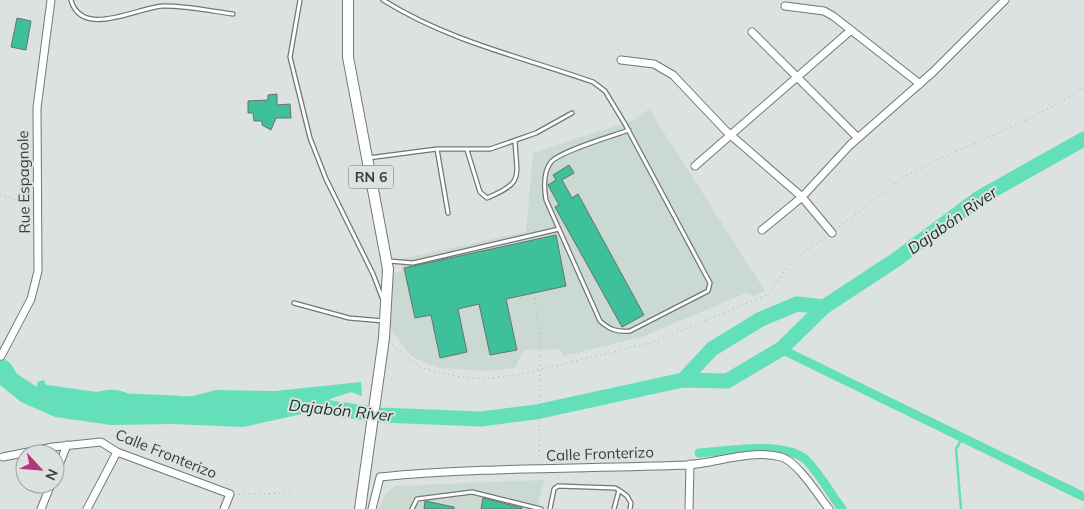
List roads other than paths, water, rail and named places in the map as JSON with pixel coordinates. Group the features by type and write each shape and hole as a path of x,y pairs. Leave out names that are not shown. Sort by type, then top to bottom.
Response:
{"main road":[{"name":"RN 6","path":"348,0 348,57 386,261 384,338 364,492 360,509"}],"street":[{"name":"Rue Espagnole","path":"1,356 31,298 38,271 40,241 37,209 37,108 51,0"},
{"path":"762,230 802,198 858,138 920,84 1005,0"},
{"path":"784,6 824,12 920,84"},
{"path":"695,166 850,31"},
{"path":"752,32 858,138"},
{"path":"621,60 654,64 673,75 731,136 802,198 832,232"},
{"name":"Calle Fronterizo","path":"3,457 67,445 101,442 117,452 230,494 224,509"},
{"path":"65,450 67,445"},
{"path":"87,509 117,452"},
{"name":"Calle Fronterizo","path":"372,509 380,477 428,472 690,464 759,455 781,457 792,462 829,509"},
{"path":"689,509 690,464"},
{"path":"41,509 47,494"}],"lane":[{"path":"71,0 72,5 80,13 97,20 122,17 139,10 166,6 233,14"},
{"path":"300,0 290,57 308,129 326,179 374,274 385,306"},
{"path":"383,0 410,17 489,50 594,82 605,91 629,130 709,277 708,290 630,331 610,330 600,321 546,200 544,187 546,172 552,161 568,152 629,130"},
{"path":"368,158 437,149 490,149 536,133 572,112"},
{"path":"467,150 480,192 486,198 514,184 517,178 515,141"},
{"path":"437,149 448,214"},
{"path":"386,261 413,263 559,229"},
{"path":"294,303 349,318 385,321"},
{"path":"550,509 554,489 558,486 610,487 619,490 627,496 631,503 630,509"},
{"path":"614,509 619,490"},
{"path":"412,509 417,499 472,492 540,509"}],"waterway":[{"name":"Dajabón River","path":"302,404 379,415 481,419 536,412 683,380 727,381 781,349 824,307 897,259 979,198 1084,139"},
{"name":"Dajabón River","path":"683,380 712,349 761,319 797,304 824,307"},
{"path":"781,349 1084,497"},
{"name":"Dajabón River","path":"43,392 99,400 176,403"},
{"path":"961,509 956,449 963,437"},
{"path":"699,453 754,448 783,450 795,453 809,463 842,509"}]}
